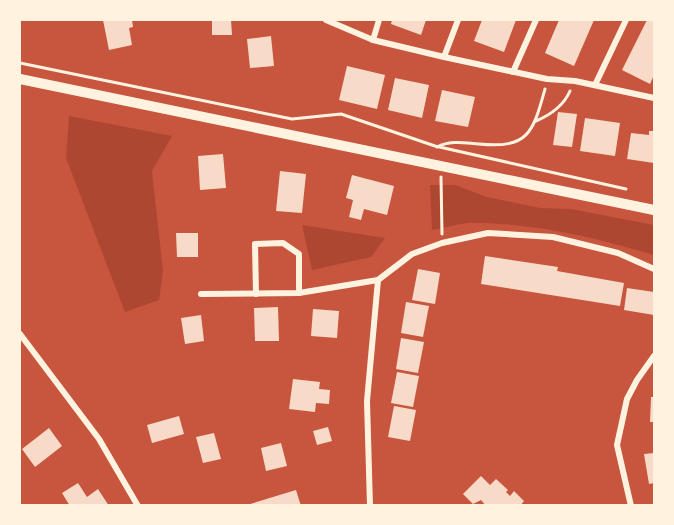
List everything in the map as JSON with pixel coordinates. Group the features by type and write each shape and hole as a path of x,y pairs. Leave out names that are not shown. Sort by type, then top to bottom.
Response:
{"street":[{"path":"326,20 373,40 444,57 654,98"},
{"path":"373,40 379,20"},
{"path":"444,57 458,20"},
{"path":"513,72 536,20"},
{"path":"596,85 626,20"},
{"path":"20,80 654,210"},
{"path":"201,294 299,293 378,280 412,254 442,243 488,233 553,237 618,253 654,269"},
{"path":"256,294 255,244 283,243 298,254 299,293"},
{"path":"370,506 368,401 378,280"},
{"path":"20,334 99,439 138,506"},
{"path":"631,506 617,445 627,399 654,356"}],"path":[{"path":"20,63 292,119 341,114 437,147 633,190"},
{"path":"437,147 455,142 488,145 516,142 527,137 536,121 548,79"},
{"path":"536,121 545,117 567,98 575,81"},
{"path":"437,147 441,166 442,243"}],"shaded area":[{"path":"69,116 172,136 152,171 163,271 159,300 125,312 66,158"},
{"path":"430,185 455,185 487,197 540,208 571,209 654,225 654,255 586,237 515,225 468,223 432,230"},
{"path":"302,225 385,238 371,257 312,270"}],"building":[{"path":"103,20 132,20 133,27 129,28 132,45 109,50"},
{"path":"212,20 231,20 232,35 212,35"},
{"path":"392,20 426,20 421,35 391,24"},
{"path":"482,20 516,20 504,52 474,41"},
{"path":"559,20 594,20 574,66 545,53"},
{"path":"647,20 654,20 654,75 650,84 622,70"},
{"path":"271,36 274,66 250,68 247,39"},
{"path":"347,66 385,75 377,109 339,100"},
{"path":"395,78 429,85 422,118 388,110"},
{"path":"442,90 475,97 468,127 435,121"},
{"path":"558,112 577,114 572,147 553,145"},
{"path":"585,118 620,123 615,156 580,151"},
{"path":"649,131 654,131 654,163 627,159 631,133 649,135"},
{"path":"223,154 226,188 200,190 198,156"},
{"path":"280,171 306,174 302,213 276,211"},
{"path":"352,175 394,186 387,215 364,209 361,220 349,217 353,200 346,198"},
{"path":"176,233 198,233 198,257 177,257"},
{"path":"485,256 558,267 557,271 624,283 620,306 481,284"},
{"path":"418,269 440,273 435,304 412,300"},
{"path":"627,288 654,292 654,315 624,310"},
{"path":"406,302 429,306 423,337 401,333"},
{"path":"278,307 279,341 255,341 254,308"},
{"path":"313,309 339,311 337,338 311,336"},
{"path":"201,315 204,341 185,344 181,318"},
{"path":"401,338 424,342 418,373 396,369"},
{"path":"397,372 419,376 413,407 391,403"},
{"path":"293,379 320,382 319,389 330,390 329,404 316,403 315,412 289,409"},
{"path":"651,397 654,397 654,422 650,422"},
{"path":"394,406 416,410 410,441 388,437"},
{"path":"179,416 184,434 152,443 147,425"},
{"path":"328,427 332,441 317,445 313,431"},
{"path":"49,428 62,446 35,467 22,449"},
{"path":"214,433 221,459 203,463 196,437"},
{"path":"281,443 287,466 266,471 261,448"},
{"path":"654,453 654,483 649,484 644,454"},
{"path":"481,476 490,485 496,479 508,490 506,492 510,496 514,491 524,501 520,506 486,506 481,500 473,504 463,494"},
{"path":"78,483 87,497 98,489 109,506 70,506 62,493"},
{"path":"296,490 301,506 247,506 247,505"}]}
